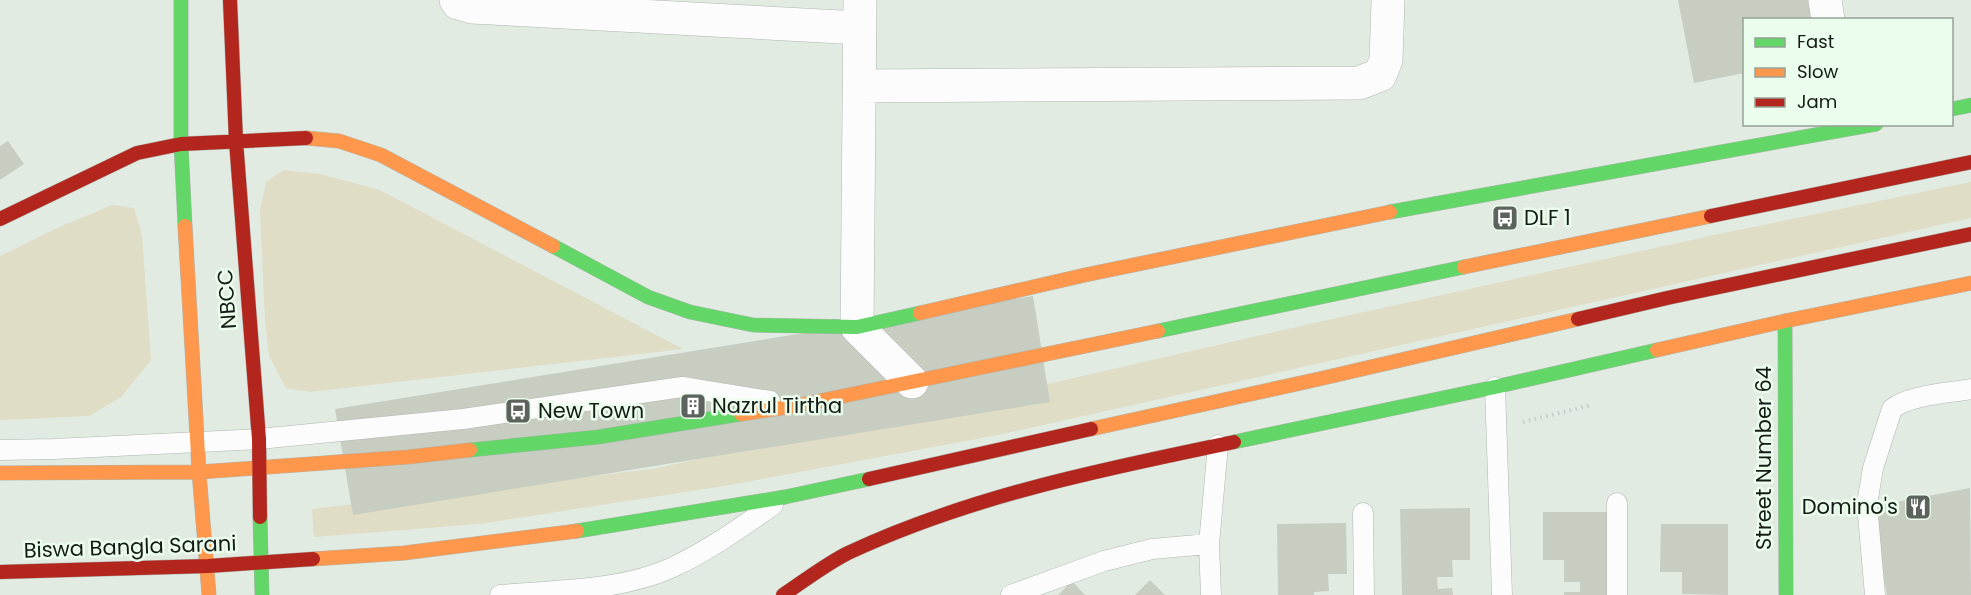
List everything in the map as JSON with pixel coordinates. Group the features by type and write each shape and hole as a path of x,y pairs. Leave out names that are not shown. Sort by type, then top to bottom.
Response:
{"street":[{"path":"181,0 181,144 199,472 209,595"},
{"name":"NBCC","path":"230,0 236,141 261,468 262,595"},
{"path":"456,0 458,3 472,7 860,14 857,327 912,382"},
{"path":"860,86 1359,83 1380,75 1386,60 1388,0"},
{"path":"1825,0 1828,18"},
{"path":"1953,109 1971,105"},
{"path":"0,219 137,153 181,144 305,138 339,141 381,155 648,297 690,312 753,325 857,327 1085,275 1411,208 1856,127"},
{"path":"0,473 199,472 408,457 598,437 795,406 1971,162"},
{"name":"Biswa Bangla Sarani","path":"0,572 262,564 404,553 590,529 785,497 1679,296 1971,234"},
{"path":"783,595 846,554 900,531 977,503 1043,484 1495,387 1785,321 1971,283"},
{"name":"Street Number 64","path":"1785,321 1786,595"}],"lane":[{"path":"0,450 259,439 463,419 682,387 795,406"},
{"path":"1495,387 1502,595"},
{"path":"1875,595 1867,504 1873,468 1892,409 1910,400 1971,389"},
{"path":"1211,595 1209,544 1218,445"},
{"path":"500,595 618,584 669,569 711,548 785,497"},
{"path":"1617,503 1617,595"},
{"path":"1363,513 1364,595"},
{"path":"1011,595 1114,558 1152,549 1209,544"}],"path":[{"path":"1523,422 1592,405"}],"shaded area":[{"path":"284,170 320,174 380,190 683,349 310,392 286,388 269,356 265,321 260,210 266,182"},
{"path":"1971,182 1971,218 998,435 730,485 479,524 314,537 312,509 652,469 978,400 1714,235"},
{"path":"112,205 134,208 142,235 151,360 121,397 89,416 0,420 0,256"}],"building":[{"path":"1678,0 1812,0 1815,18 1743,18 1743,73 1694,83"},
{"path":"8,141 24,164 0,180 0,146"},
{"name":"Nazrul Tirtha","path":"1033,296 1050,402 353,515 335,409"},
{"path":"1970,488 1971,595 1887,595 1870,507"},
{"path":"1470,508 1470,560 1452,560 1453,577 1437,577 1438,589 1452,588 1453,595 1402,595 1400,509"},
{"path":"1543,512 1610,512 1610,595 1564,595 1564,592 1580,592 1580,582 1564,582 1564,560 1543,560"},
{"path":"1346,523 1347,574 1328,574 1329,591 1314,592 1314,595 1278,595 1277,524"},
{"path":"1661,524 1728,524 1728,595 1682,594 1682,572 1660,572"},
{"path":"1150,580 1165,595 1135,595"},
{"path":"1072,581 1085,595 1058,595"}],"traffic: fast":[{"path":"181,0 181,144 185,226"},
{"path":"1953,109 1971,105"},
{"path":"1390,212 1865,126"},
{"path":"553,246 648,297 690,312 753,325 857,327 920,313"},
{"path":"1158,331 1464,267"},
{"path":"1785,321 1786,595"},
{"path":"1234,442 1657,350"},
{"path":"470,450 598,437 741,414"},
{"path":"577,531 785,497 869,479"},
{"path":"260,517 262,595"}],"traffic: slow":[{"path":"306,138 339,141 381,155 553,246"},
{"path":"920,313 1085,275 1390,212"},
{"path":"1464,267 1711,216"},
{"path":"185,226 199,472 209,595"},
{"path":"1657,350 1971,283"},
{"path":"1091,429 1578,319"},
{"path":"741,414 795,406 1158,331"},
{"path":"0,473 199,472 408,457 470,450"},
{"path":"313,559 404,553 577,531"}],"traffic: jam":[{"path":"230,0 236,141 259,439 260,517"},
{"path":"0,219 137,153 181,144 306,138"},
{"path":"1711,216 1971,162"},
{"path":"1578,319 1971,234"},
{"path":"869,479 1091,429"},
{"path":"783,595 823,567 848,553 941,515 1086,474 1234,442"},
{"path":"0,572 208,566 313,559"}],"place":[{"name":"DLF 1","path":"1505,218"},
{"name":"Nazrul Tirtha","path":"693,406"},
{"name":"New Town","path":"518,411"},
{"name":"Domino's","path":"1918,507"}]}
